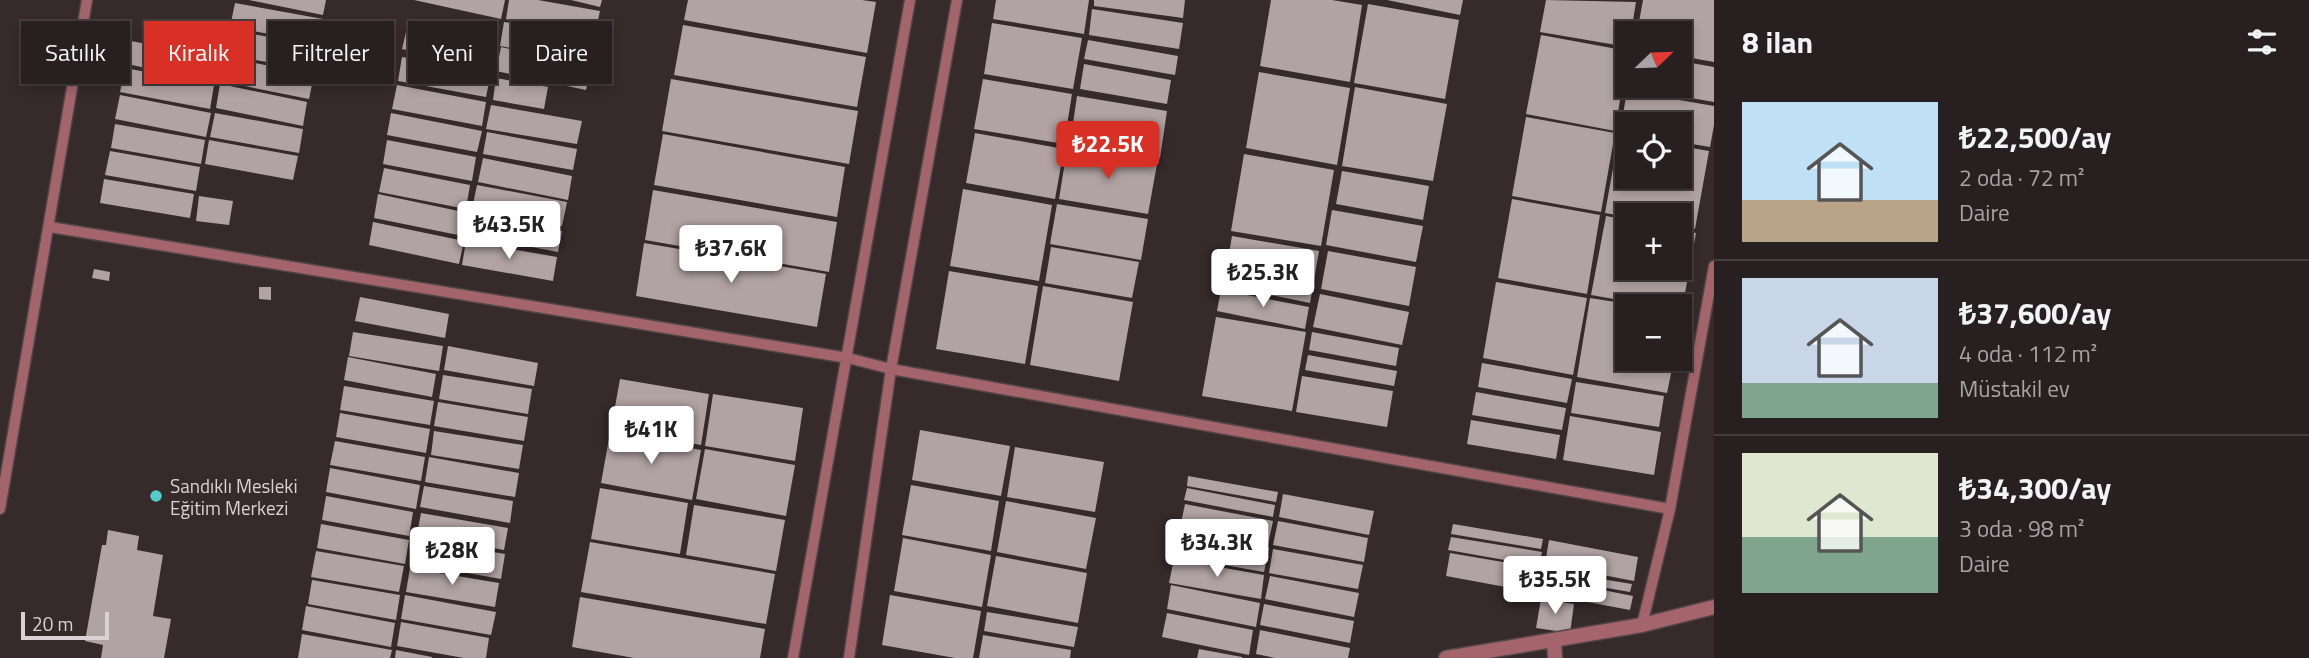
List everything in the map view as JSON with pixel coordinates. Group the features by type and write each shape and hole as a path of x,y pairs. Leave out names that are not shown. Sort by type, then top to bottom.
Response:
{"street":[{"path":"1446,658 1642,625 1714,607"},
{"path":"1555,640 1555,658"}],"lane":[{"path":"0,509 87,0"},
{"path":"793,658 910,0"},
{"path":"849,658 891,369 957,0"},
{"path":"50,227 848,358 891,369 1670,509"},
{"path":"1642,625 1670,509 1714,266"}],"building":[{"path":"249,0 326,0 323,15"},
{"path":"414,0 505,0 501,19"},
{"path":"509,0 538,0 600,11 598,21 506,19"},
{"path":"571,0 602,0 600,7"},
{"path":"688,0 876,2 867,53 684,20"},
{"path":"996,0 1089,0 1084,34 993,19"},
{"path":"1094,0 1185,0 1183,18 1094,6"},
{"path":"1271,0 1332,0 1362,5 1350,82 1260,66"},
{"path":"1387,0 1463,0 1460,15"},
{"path":"1546,0 1636,2 1633,21 1615,21 1615,45 1540,32"},
{"path":"1643,0 1714,0 1714,62 1692,58 1692,21 1639,21"},
{"path":"235,3 323,19 268,21 268,34 254,31 254,21 231,21"},
{"path":"1368,4 1459,20 1445,99 1354,83"},
{"path":"1092,9 1183,23 1179,49 1089,35"},
{"path":"504,22 511,23 511,48 500,46"},
{"path":"992,23 1082,38 1073,89 984,74"},
{"path":"683,25 866,57 857,107 674,75"},
{"path":"407,28 408,28 408,50 402,49"},
{"path":"254,34 268,37 268,62 254,60"},
{"path":"1541,35 1615,49 1615,98 1620,98 1618,112 1615,112 1615,131 1526,114"},
{"path":"1088,40 1178,56 1175,75 1084,59"},
{"path":"131,41 144,44 144,68 130,65"},
{"path":"501,47 511,49 511,74 497,71"},
{"path":"402,57 408,58 408,83 398,81"},
{"path":"254,63 268,66 268,84 312,84 309,99 235,84 254,84"},
{"path":"1692,63 1714,67 1714,102 1691,98"},
{"path":"1084,64 1171,80 1167,104 1080,89"},
{"path":"130,69 144,72 144,84 214,85 210,109 120,92 122,84 130,84"},
{"path":"1259,72 1350,88 1337,165 1246,148"},
{"path":"497,78 511,81 511,84 548,87 544,109 493,100"},
{"path":"671,79 858,111 849,164 662,131"},
{"path":"983,79 1072,94 1064,144 974,129"},
{"path":"220,84 307,102 303,126 216,108"},
{"path":"414,84 489,84 486,97"},
{"path":"558,84 587,84 586,90"},
{"path":"397,85 486,102 482,126 392,109"},
{"path":"1355,87 1447,104 1433,181 1342,166"},
{"path":"120,95 211,113 206,137 115,119"},
{"path":"1077,96 1167,111 1160,158 1070,144"},
{"path":"1626,98 1668,98 1714,106 1710,147 1692,144 1692,112 1623,112"},
{"path":"491,105 582,121 577,144 486,129"},
{"path":"215,113 303,129 299,153 210,137"},
{"path":"391,113 482,131 477,152 387,135"},
{"path":"1526,117 1615,133 1601,212 1512,196"},
{"path":"115,124 205,140 201,164 111,148"},
{"path":"487,132 577,149 573,170 483,154"},
{"path":"975,133 1064,149 1055,199 966,183"},
{"path":"663,134 845,167 837,217 654,185"},
{"path":"209,140 298,156 293,180 205,164"},
{"path":"387,140 476,157 472,181 383,164"},
{"path":"1692,148 1709,151 1695,229 1692,228 1692,203 1615,203 1615,215 1605,213 1615,157 1615,189 1692,189"},
{"path":"1067,149 1157,164 1148,214 1059,199"},
{"path":"110,151 200,167 196,191 105,175"},
{"path":"1244,154 1334,170 1321,246 1231,231"},
{"path":"483,158 572,176 568,200 478,182"},
{"path":"384,168 470,185 466,209 379,192"},
{"path":"1342,171 1429,186 1423,220 1336,204"},
{"path":"104,179 194,194 190,218 100,203"},
{"path":"477,185 567,202 562,226 472,209"},
{"path":"963,189 1052,205 1039,281 950,266"},
{"path":"653,190 837,222 829,272 645,240"},
{"path":"378,194 468,213 463,236 374,218"},
{"path":"199,196 233,201 229,225 196,221"},
{"path":"1512,199 1600,215 1587,294 1498,278"},
{"path":"1057,204 1148,219 1141,260 1050,244"},
{"path":"1332,210 1423,226 1416,262 1326,245"},
{"path":"473,213 562,231 558,252 469,235"},
{"path":"1606,216 1615,218 1615,280 1687,280 1685,294 1615,294 1615,299 1591,295"},
{"path":"373,222 464,241 459,264 369,245"},
{"path":"1692,232 1696,233 1692,255"},
{"path":"1232,236 1319,251 1314,280 1227,265"},
{"path":"466,241 557,257 553,281 462,265"},
{"path":"644,243 826,274 817,327 636,296"},
{"path":"1051,247 1139,262 1132,298 1045,283"},
{"path":"1328,251 1416,267 1409,306 1321,289"},
{"path":"1225,268 1313,286 1310,303 1222,285"},
{"path":"94,269 110,272 109,281 92,278"},
{"path":"949,271 1038,286 1025,364 936,349"},
{"path":"1496,282 1587,298 1573,375 1483,358"},
{"path":"1043,286 1133,302 1119,381 1030,365"},
{"path":"259,287 271,287 271,300 259,299"},
{"path":"1221,290 1309,307 1305,329 1217,311"},
{"path":"1320,294 1409,312 1402,345 1313,327"},
{"path":"360,297 449,314 445,338 355,321"},
{"path":"1590,298 1615,302 1615,371 1672,371 1667,393 1577,377"},
{"path":"1216,317 1306,332 1292,411 1202,396"},
{"path":"353,332 443,346 439,371 349,356"},
{"path":"1312,332 1399,348 1396,366 1309,350"},
{"path":"448,346 538,363 534,386 444,370"},
{"path":"1308,355 1397,371 1394,386 1305,370"},
{"path":"348,357 436,374 432,397 344,380"},
{"path":"1482,363 1572,379 1567,403 1478,387"},
{"path":"443,375 532,389 528,414 439,399"},
{"path":"1302,376 1393,391 1387,427 1296,412"},
{"path":"620,379 709,394 701,445 611,429"},
{"path":"1576,382 1664,396 1659,427 1571,413"},
{"path":"344,386 434,401 430,425 340,410"},
{"path":"1476,392 1566,408 1562,430 1472,415"},
{"path":"713,394 803,408 795,461 705,446"},
{"path":"438,402 528,417 524,441 434,426"},
{"path":"340,413 430,429 426,453 336,437"},
{"path":"1570,416 1661,432 1654,475 1563,460"},
{"path":"1471,420 1560,435 1556,459 1467,444"},
{"path":"920,430 1010,446 1001,496 912,480"},
{"path":"434,431 523,445 519,469 431,455"},
{"path":"610,433 701,450 692,500 601,483"},
{"path":"335,441 425,457 421,481 330,465"},
{"path":"1015,447 1104,462 1095,512 1007,497"},
{"path":"705,449 795,465 786,516 696,499"},
{"path":"429,457 519,473 515,497 425,482"},
{"path":"330,468 420,485 416,509 326,492"},
{"path":"1188,476 1278,492 1276,502 1187,486"},
{"path":"911,485 999,501 991,551 902,535"},
{"path":"424,486 513,501 510,523 420,507"},
{"path":"600,488 688,503 680,554 591,539"},
{"path":"1187,488 1275,505 1273,517 1184,500"},
{"path":"1283,494 1374,511 1369,535 1279,517"},
{"path":"326,496 413,512 409,536 322,520"},
{"path":"1006,501 1096,518 1086,569 997,552"},
{"path":"1185,504 1273,521 1268,545 1180,528"},
{"path":"694,505 785,520 776,571 686,555"},
{"path":"421,513 508,528 504,550 417,534"},
{"path":"1278,521 1368,538 1364,562 1273,545"},
{"path":"321,524 409,540 405,564 317,548"},
{"path":"1453,524 1543,539 1541,549 1451,534"},
{"path":"108,530 139,536 137,550 163,555 153,616 171,619 164,658 101,658 103,645 85,641 102,545 106,545"},
{"path":"1178,532 1269,548 1264,572 1174,556"},
{"path":"1451,537 1542,552 1539,566 1448,550"},
{"path":"903,538 991,555 982,607 894,591"},
{"path":"415,539 505,554 501,579 411,563"},
{"path":"1549,540 1638,557 1634,581 1545,564"},
{"path":"590,542 775,574 766,624 581,592"},
{"path":"1273,549 1363,565 1358,589 1269,573"},
{"path":"316,551 404,566 399,592 311,577"},
{"path":"1450,553 1537,568 1533,592 1446,576"},
{"path":"996,556 1087,573 1078,623 987,606"},
{"path":"1174,559 1264,575 1261,599 1169,583"},
{"path":"410,568 499,583 495,607 406,592"},
{"path":"1546,570 1632,584 1630,592 1544,577"},
{"path":"1270,576 1359,593 1354,617 1265,599"},
{"path":"1542,578 1633,596 1630,610 1539,593"},
{"path":"312,580 400,595 396,620 308,604"},
{"path":"1171,585 1260,603 1256,627 1167,609"},
{"path":"405,595 496,612 491,635 401,619"},
{"path":"890,595 981,611 973,658 955,658 882,645"},
{"path":"580,597 765,629 760,658 634,658 572,647"},
{"path":"1541,599 1574,604 1570,633 1536,628"},
{"path":"1264,604 1354,621 1350,643 1260,625"},
{"path":"306,606 395,623 391,647 302,630"},
{"path":"987,612 1078,627 1074,647 984,631"},
{"path":"1167,613 1253,630 1249,655 1162,637"},
{"path":"401,622 489,638 486,658 464,658 397,646"},
{"path":"1260,630 1350,648 1348,658 1275,658 1256,654"},
{"path":"302,634 392,650 390,658 298,658"},
{"path":"983,635 1071,650 1070,658 979,658"},
{"path":"1199,649 1242,657 1242,658 1197,658"},
{"path":"396,650 432,657 432,658 395,658"}],"place":[{"name":"Sandıklı Mesleki Eğitim Merkezi","path":"156,496"}]}
